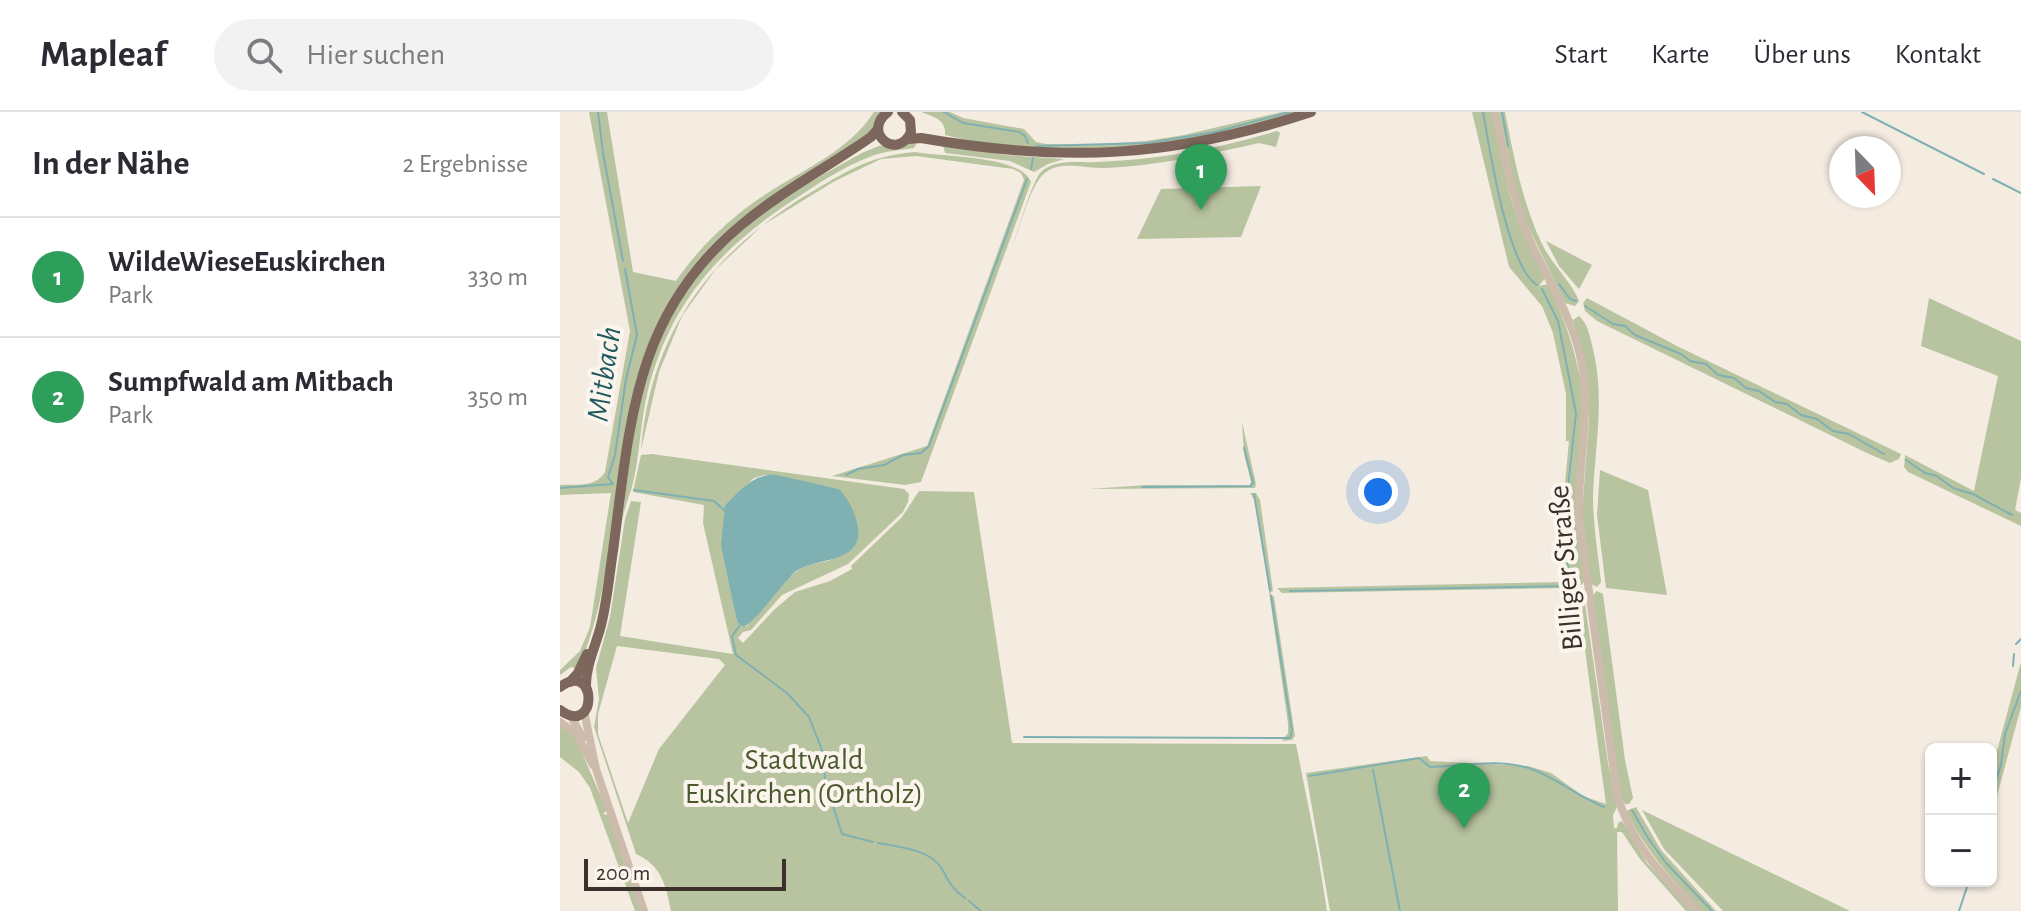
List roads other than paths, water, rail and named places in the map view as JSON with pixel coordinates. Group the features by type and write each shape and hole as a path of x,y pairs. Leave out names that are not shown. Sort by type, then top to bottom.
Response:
{"main road":[{"path":"563,712 584,711 590,700 586,678 602,614 634,401 655,337 682,289 714,249 756,213 871,137 888,112"},
{"path":"878,129 885,141 897,145 918,137 1053,154 1141,151 1221,138 1311,112"},
{"path":"904,113 912,124 923,131 972,145"},
{"path":"908,139 912,124"},
{"path":"821,171 885,141"},
{"path":"565,684 585,660 602,614"},
{"path":"565,684 580,683 586,688"}],"street":[{"name":"Billiger Straße","path":"1495,112 1521,219 1566,313 1581,361 1586,408 1579,519 1617,794 1639,846 1697,911"},
{"path":"584,711 596,769"},
{"path":"563,712 577,725 596,769 644,911"},
{"path":"560,722 576,734 596,769"}],"water":[{"path":"777,475 839,489 855,516 857,539 853,548 845,554 794,573 744,627 737,622 721,545 725,505 754,480"}],"waterway":[{"name":"Mitbach","path":"598,112 623,261"},
{"path":"944,112 963,123 1019,132 1028,143"},
{"path":"1037,146 1148,143 1215,132 1290,112"},
{"path":"1483,112 1509,232 1526,274 1537,285"},
{"path":"1502,112 1508,146"},
{"path":"1862,112 1984,174"},
{"path":"1031,169 1033,158"},
{"path":"846,475 858,469 884,465 903,455 921,453 929,446 1027,179"},
{"path":"1993,179 2021,193"},
{"name":"Mitbach","path":"560,488 613,484 608,477 615,455 626,379 637,335 625,269"},
{"path":"1559,284 1570,299 1576,301"},
{"path":"1290,591 1563,586 1568,583 1567,496 1576,413 1558,321 1542,289"},
{"path":"1585,306 1613,324 1625,326 1635,335 1681,354 1690,361 1706,364 1718,375 1734,378 1746,388 1759,391 1775,402 1787,404 1801,415 1817,419 1833,431 1849,434 1884,454"},
{"path":"1142,487 1251,486 1253,482 1244,448"},
{"path":"1906,460 1953,488 1973,494 2012,515"},
{"name":"Mitbach","path":"634,490 714,501 725,511"},
{"path":"1254,494 1270,590"},
{"path":"1024,737 1290,738 1292,731 1271,596"},
{"name":"Mitbach","path":"740,625 732,636 736,655 787,693 809,717 824,755"},
{"path":"2016,644 2021,639"},
{"path":"2013,666 2014,654"},
{"path":"1997,777 2005,734 2021,691"},
{"path":"1309,776 1419,758 1430,767 1507,764 1541,773 1604,807"},
{"name":"Mitbach","path":"824,760 825,781 842,834 873,842"},
{"path":"1373,770 1400,911"},
{"path":"1632,810 1666,863 1712,911"},
{"name":"Mitbach","path":"878,843 930,857 965,898"},
{"path":"1959,911 1967,887"},
{"name":"Mitbach","path":"969,901 981,911"}],"place":[{"name":"WildeWieseEuskirchen","path":"1201,210"},
{"name":"Sumpfwald am Mitbach","path":"1464,829"}],"park label":[{"name":"Stadtwald Euskirchen (Ortholz)","path":"804,776"}]}
